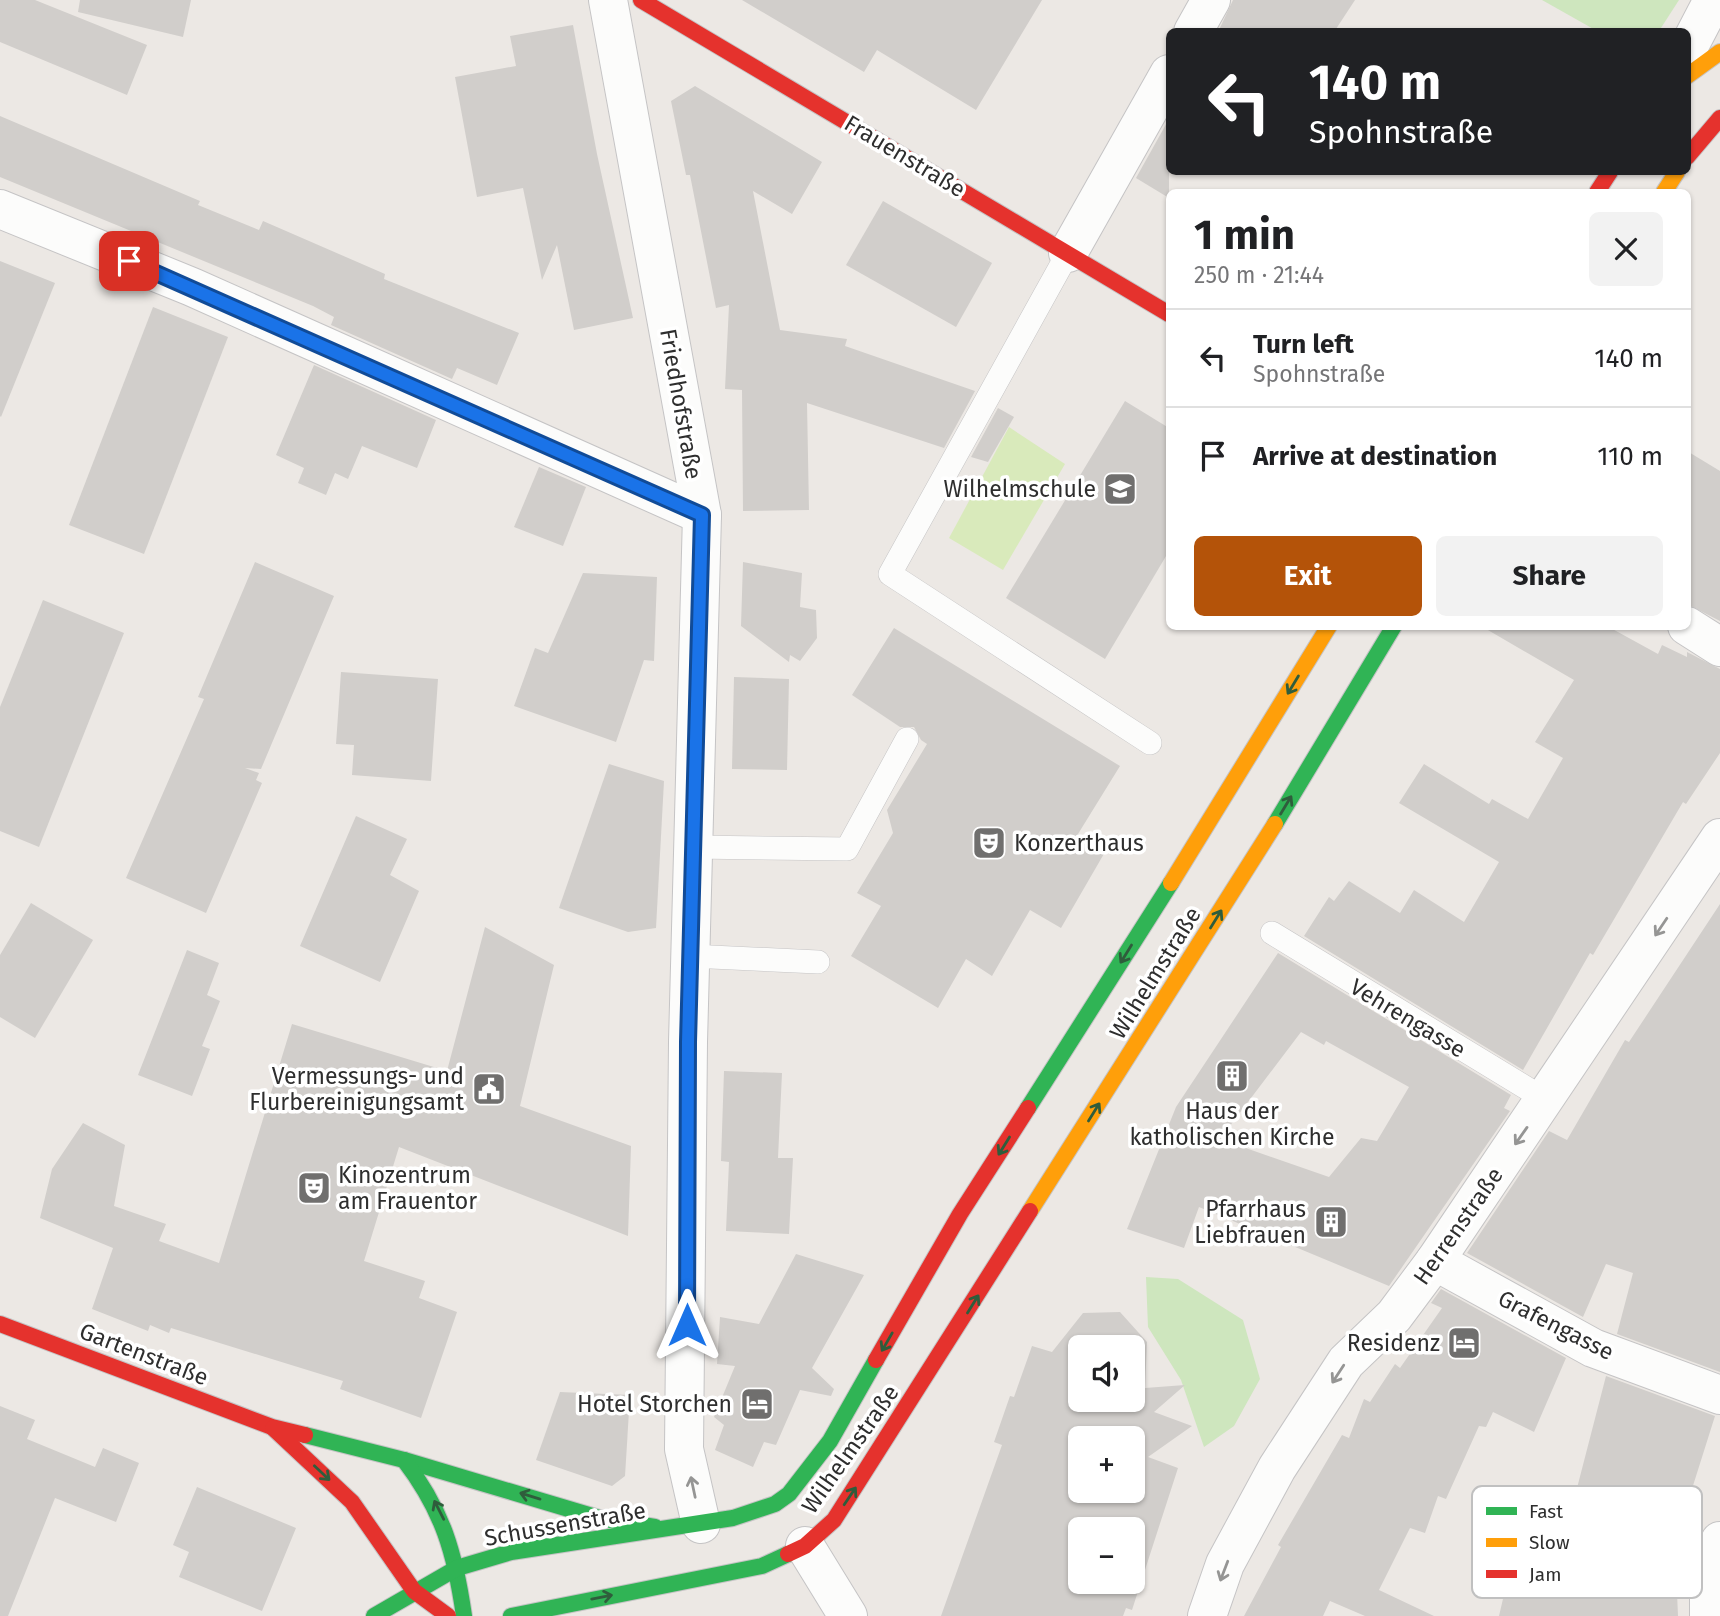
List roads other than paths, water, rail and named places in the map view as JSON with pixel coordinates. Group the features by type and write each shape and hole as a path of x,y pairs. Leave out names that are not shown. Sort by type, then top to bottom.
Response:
{"main road":[{"name":"Frauenstraße","path":"641,0 1166,312"},
{"path":"1691,73 1720,52"},
{"path":"1691,152 1720,118"},
{"name":"Wilhelmstraße","path":"779,1510 830,1441 961,1214 1202,835 1327,630"},
{"name":"Wilhelmstraße","path":"802,1541 834,1520 867,1471 1251,864 1392,630"},
{"name":"Gartenstraße","path":"0,1324 272,1427 404,1460 599,1518 684,1527"},
{"name":"Gartenstraße","path":"272,1427 352,1502 414,1591 448,1616"},
{"path":"404,1460 443,1515 457,1568 464,1616"},
{"name":"Schussenstraße","path":"374,1616 457,1568 511,1552 779,1510"},
{"path":"511,1616 762,1566 802,1541"}],"street":[{"name":"Friedhofstraße","path":"608,0 702,515 690,956 684,1527"},
{"path":"1195,28 1211,0"},
{"path":"1691,42 1713,0"},
{"path":"1069,253 1166,79"},
{"path":"0,209 191,287 702,515"},
{"path":"1691,629 1720,647"},
{"name":"Herrenstraße","path":"1207,1616 1225,1564 1277,1468 1346,1362 1394,1315 1435,1261 1546,1100 1710,878 1720,838"},
{"name":"Grafengasse","path":"1435,1261 1593,1348 1720,1395"},
{"path":"802,1541 848,1616"},
{"path":"1709,1616 1709,1594 1720,1541"}],"lane":[{"path":"1069,253 890,574 1150,743"},
{"path":"693,847 847,849 906,739"},
{"name":"Vehrengasse","path":"1272,933 1546,1100"},
{"path":"690,956 818,962"}],"place":[{"name":"Wilhelmschule","path":"1120,489"},
{"name":"Konzerthaus","path":"989,843"},
{"name":"Haus der katholischen Kirche","path":"1232,1076"},
{"name":"Vermessungs- und Flurbereinigungsamt","path":"489,1089"},
{"name":"Kinozentrum am Frauentor","path":"314,1188"},
{"name":"Pfarrhaus Liebfrauen","path":"1331,1222"},
{"name":"Residenz","path":"1464,1343"},
{"name":"Hotel Storchen","path":"757,1404"}]}
